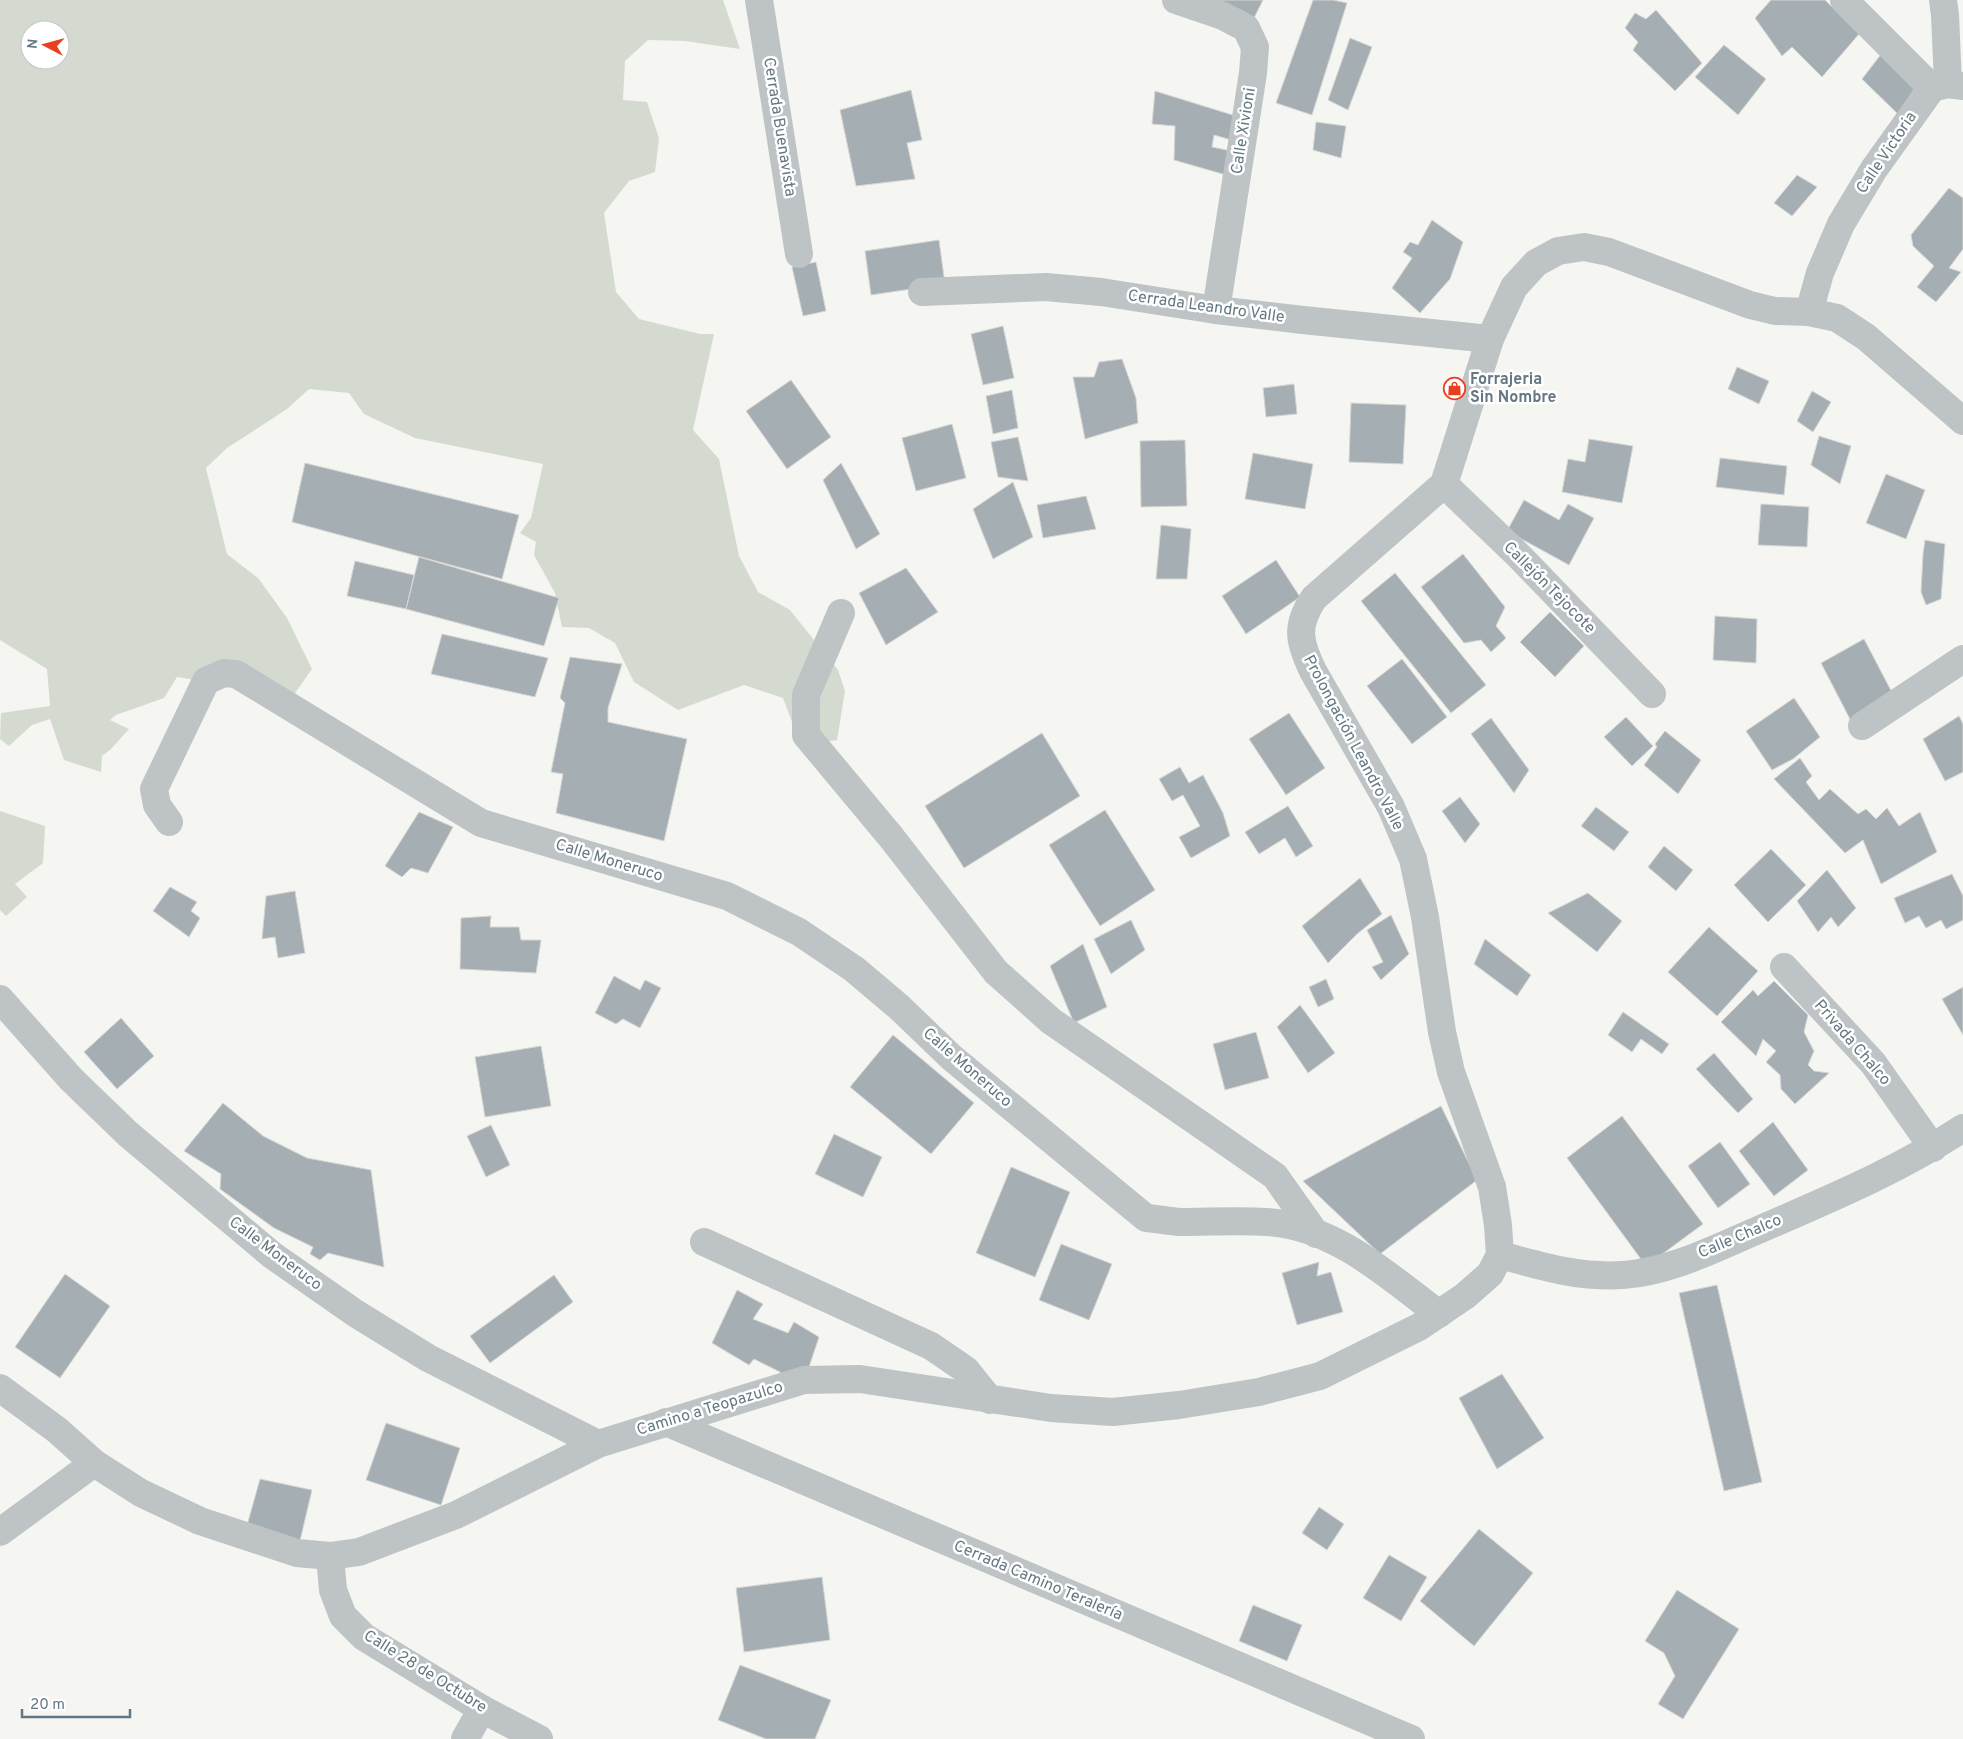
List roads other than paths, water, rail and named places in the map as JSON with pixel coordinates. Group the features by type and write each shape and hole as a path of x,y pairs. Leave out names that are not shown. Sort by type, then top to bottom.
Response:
{"street":[{"name":"Cerrada Buenavista","path":"759,0 799,254"},
{"name":"Calle Xivioni","path":"1176,0 1223,16 1246,28 1255,47 1253,72 1216,310"},
{"path":"1844,0 1947,86"},
{"path":"1943,0 1947,86"},
{"name":"Calle Victoria","path":"1809,312 1820,273 1841,224 1874,169 1947,86"},
{"path":"1444,484 1490,339 1514,286 1536,263 1558,251 1584,247 1609,252 1750,305 1775,311 1809,312 1837,318 1866,337 1963,421"},
{"name":"Cerrada Leandro Valle","path":"922,292 1046,287 1101,292 1216,310 1490,339"},
{"name":"Callejón Tejocote","path":"1444,484 1520,557 1652,694"},
{"name":"Prolongación Leandro Valle","path":"1444,484 1314,598 1305,611 1300,631 1303,650 1313,671 1391,808 1414,859 1425,917 1442,1032 1451,1072 1492,1187 1498,1225 1500,1255"},
{"path":"841,613 806,694 806,735 891,837 996,972 1051,1020 1275,1176 1316,1234"},
{"path":"1862,726 1963,659"},
{"name":"Calle Moneruco","path":"169,822 157,805 154,790 206,681 224,674 236,674 481,823 727,896 799,932 854,969 899,1007 951,1057 1146,1218 1178,1222 1269,1222 1303,1229 1356,1252 1439,1314"},
{"name":"Privada Chalco","path":"1784,967 1873,1063 1933,1148"},
{"name":"Calle Moneruco","path":"0,999 72,1079 128,1134 272,1255 355,1313 428,1358 598,1444"},
{"name":"Calle Chalco","path":"1500,1255 1573,1274 1625,1275 1688,1260 1860,1185 1933,1148 1963,1128"},
{"path":"704,1242 931,1346 966,1370 990,1400"},
{"name":"Camino a Teopazulco","path":"0,1388 57,1430 94,1463 140,1493 200,1521 298,1553 330,1556 360,1552 456,1515 598,1444 804,1380 860,1379 1051,1408 1113,1412 1178,1406 1258,1392 1320,1376 1419,1327 1465,1296 1490,1274 1500,1255"},
{"name":"Cerrada Camino Teralería","path":"666,1422 1411,1739"},
{"path":"0,1532 94,1463"},
{"name":"Calle 28 de Octubre","path":"330,1556 333,1590 343,1616 357,1630 482,1709 539,1739"},
{"path":"465,1739 482,1709"}],"place":[{"name":"Forrajeria Sin Nombre","path":"1454,389"}]}
